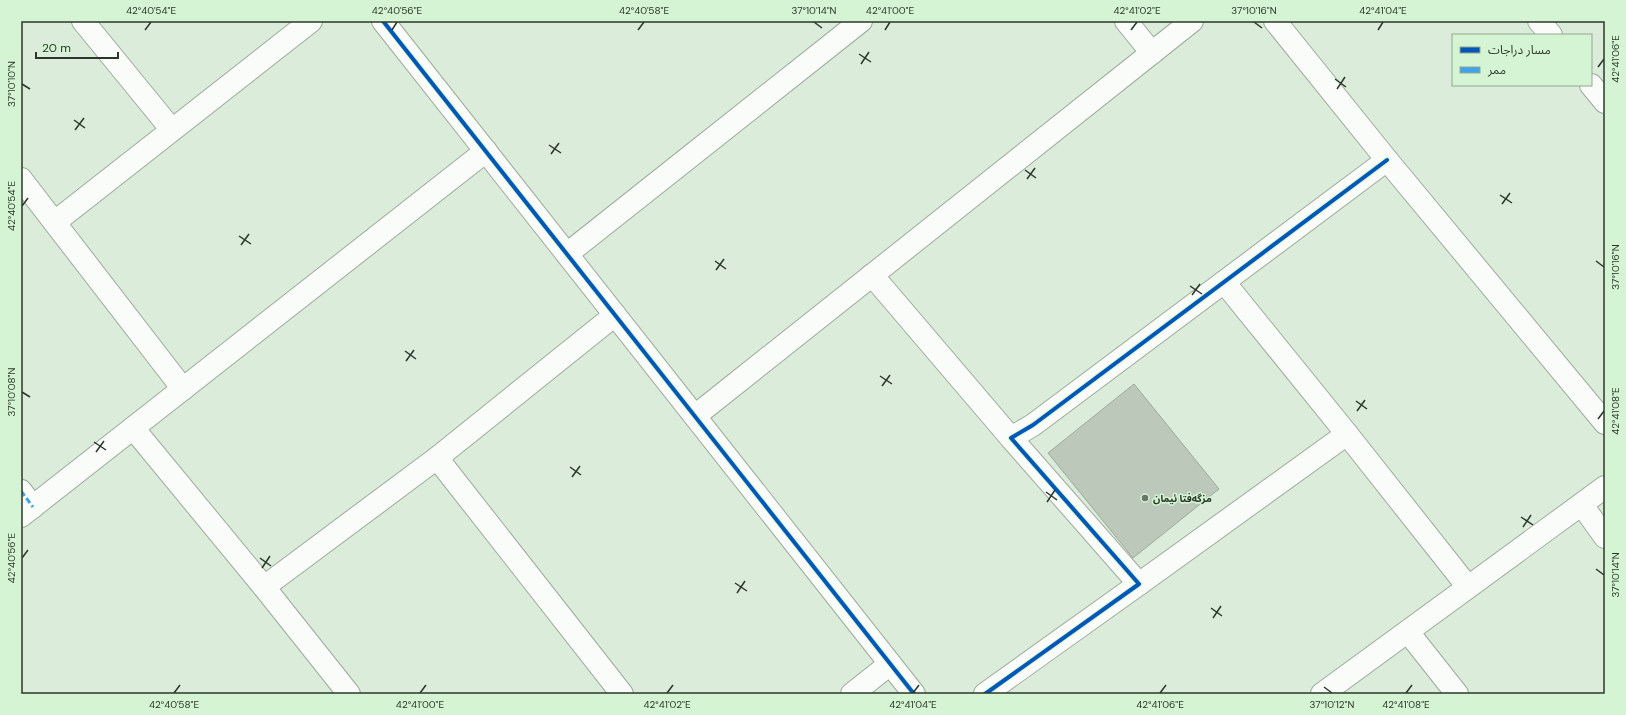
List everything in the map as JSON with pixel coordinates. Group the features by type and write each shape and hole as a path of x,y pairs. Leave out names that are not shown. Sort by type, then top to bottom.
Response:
{"street":[{"path":"83,21 172,130"},
{"path":"54,222 311,21"},
{"path":"384,21 914,694"},
{"path":"567,254 861,21"},
{"path":"1126,21 1152,53"},
{"path":"695,416 1192,21"},
{"path":"1275,21 1387,160 1605,423"},
{"path":"1539,21 1550,34"},
{"path":"1592,86 1605,102"},
{"path":"25,505 133,428 486,151"},
{"path":"1011,438 1033,425 1387,160"},
{"path":"21,179 183,389"},
{"path":"872,275 1011,438 1139,584"},
{"path":"1224,282 1468,587"},
{"path":"264,587 437,458 615,315"},
{"path":"133,428 264,587 349,694"},
{"path":"985,694 1347,434"},
{"path":"437,458 622,694"},
{"path":"1322,694 1605,487"},
{"path":"1582,505 1605,537"},
{"path":"1408,632 1457,694"},
{"path":"852,694 890,664"}],"building":[{"path":"1134,384 1219,489 1133,558 1048,453"}],"marked path":[{"path":"21,491 33,507"}],"cycle path":[{"path":"383,21 914,694"},
{"path":"985,694 1139,584 1011,438 1033,425 1387,160"}],"place":[{"name":"مزگەفتا ئيمان","path":"1145,498"}]}
